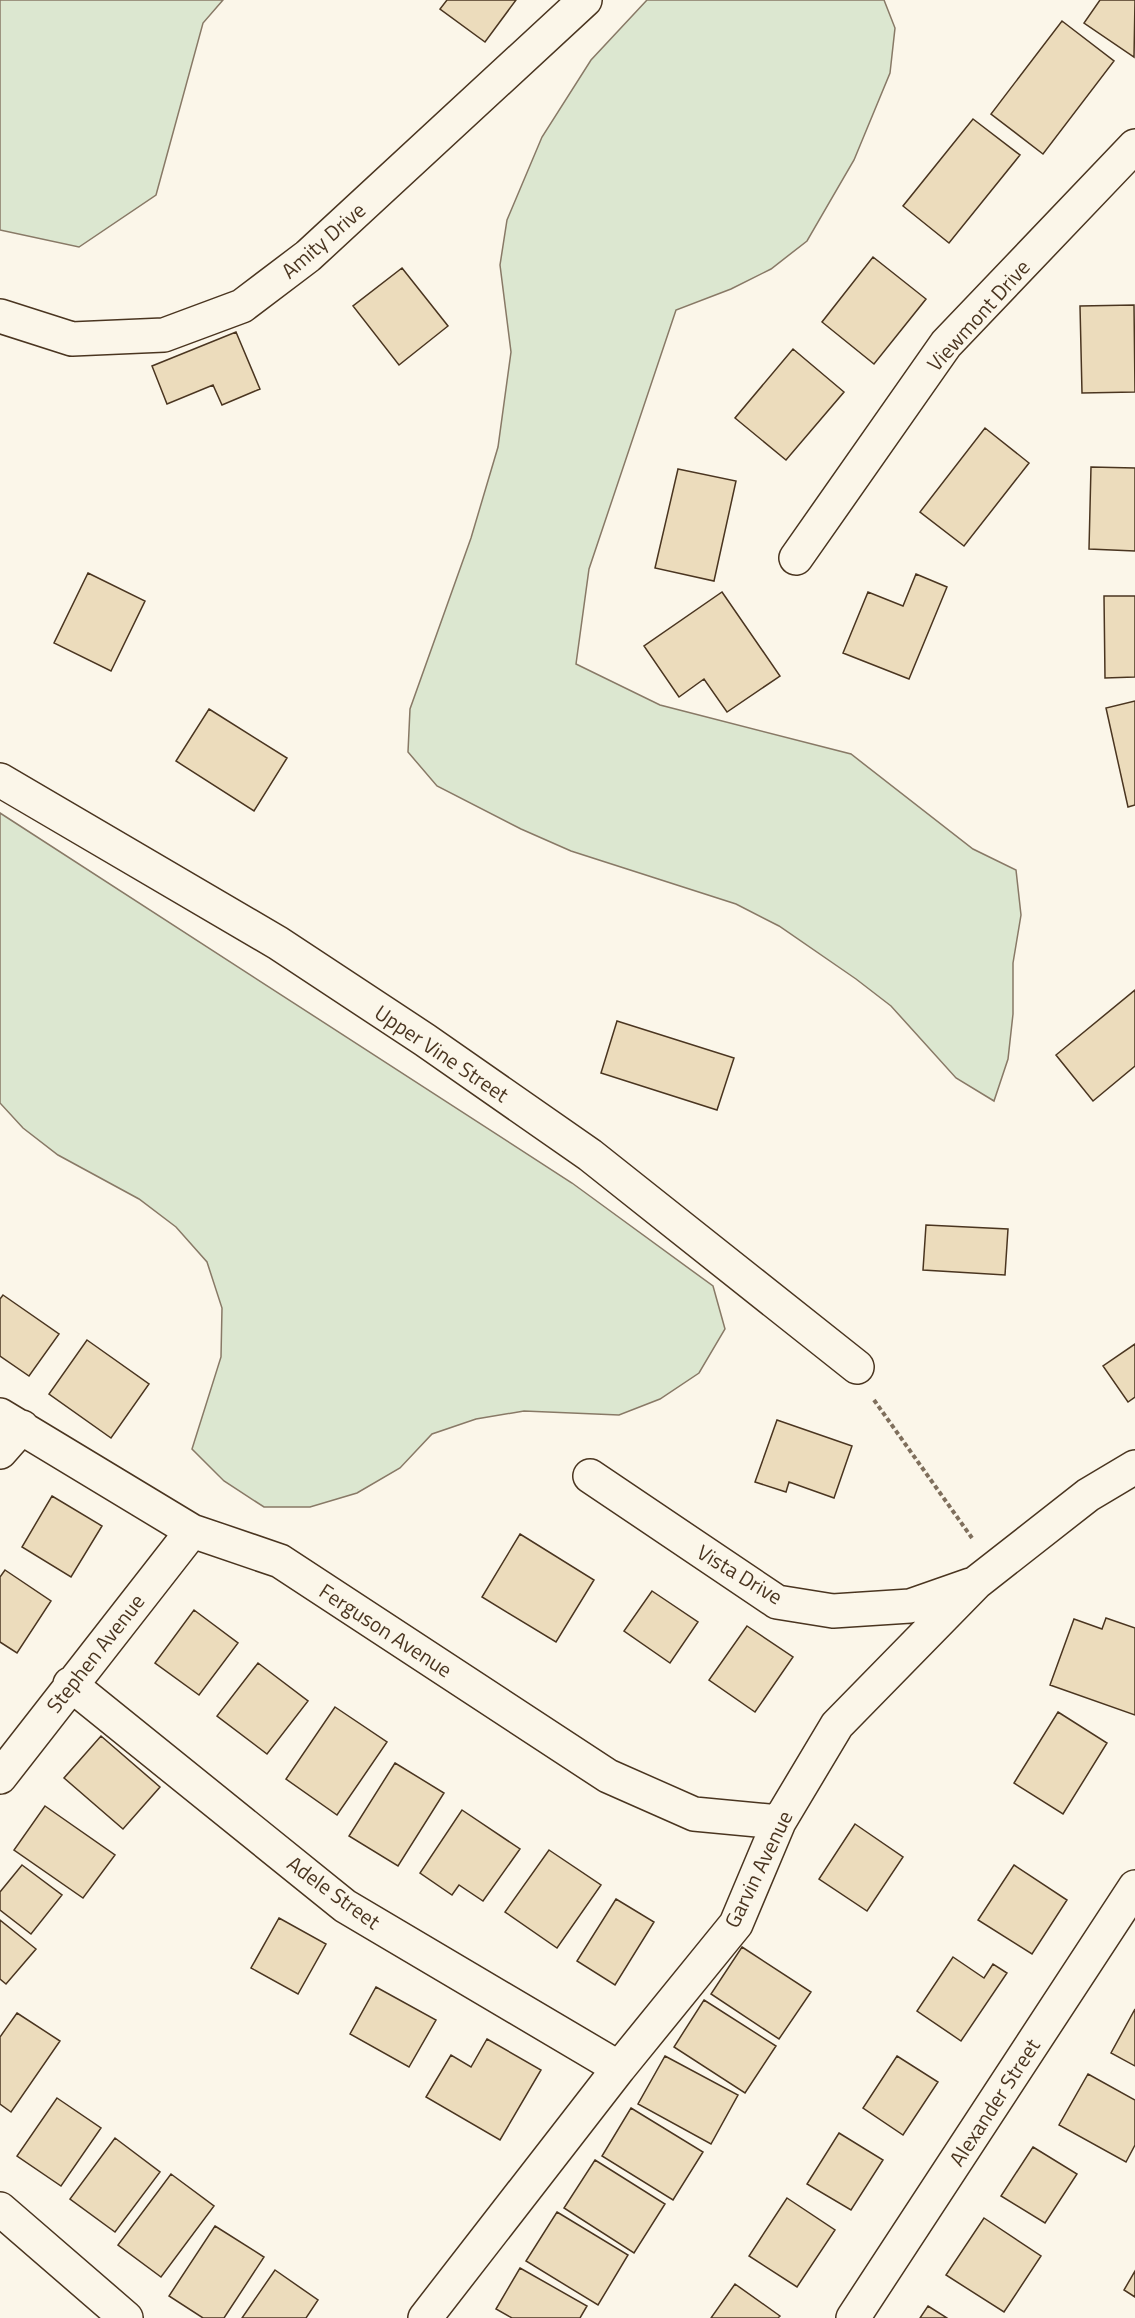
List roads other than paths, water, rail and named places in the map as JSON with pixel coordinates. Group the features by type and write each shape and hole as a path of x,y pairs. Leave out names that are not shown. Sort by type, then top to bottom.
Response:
{"street":[{"name":"Amity Drive","path":"0,316 72,339 164,335 242,306 308,256 585,0"},
{"name":"Viewmont Drive","path":"796,558 946,345 1135,146"},
{"name":"Upper Vine Street","path":"0,780 278,943 425,1040 590,1155 857,1367"},
{"path":"0,1452 11,1421"},
{"name":"Ferguson Avenue","path":"11,1421 192,1531 280,1561 608,1776 694,1814 779,1822"},
{"name":"Garvin Avenue","path":"425,2318 619,2068 736,1924 779,1822 837,1725 977,1582 1088,1495 1135,1467"},
{"name":"Vista Drive","path":"590,1476 777,1602 833,1611 910,1606 977,1582"},
{"name":"Stephen Avenue","path":"0,1777 70,1684 192,1531"},
{"name":"Adele Street","path":"70,1684 345,1906 619,2068"},
{"name":"Alexander Street","path":"853,2318 1135,1887"},
{"path":"0,2209 126,2318"}]}
